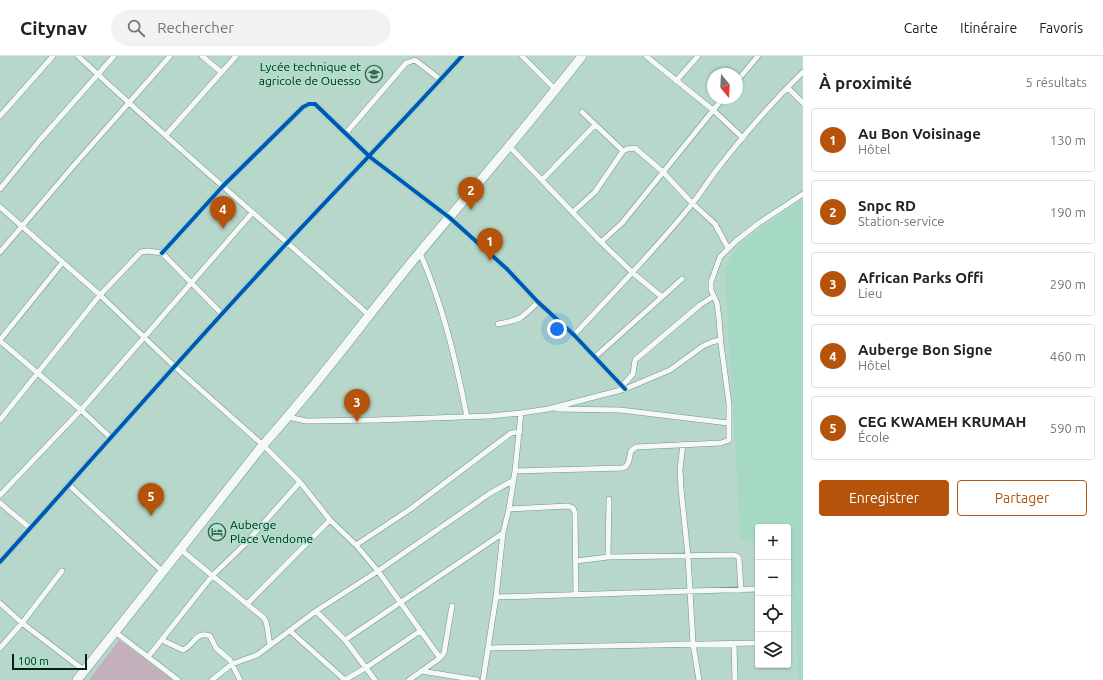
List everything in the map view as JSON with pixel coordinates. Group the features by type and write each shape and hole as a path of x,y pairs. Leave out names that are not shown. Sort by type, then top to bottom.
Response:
{"highway":[{"path":"78,680 162,571 263,445 288,417 420,253 510,147 582,56"}],"street":[{"path":"0,116 52,56"},
{"path":"78,56 252,213 288,242 370,316"},
{"path":"0,189 40,140 114,56"},
{"path":"0,252 170,56"},
{"path":"202,56 221,72"},
{"path":"166,135 236,56"},
{"path":"0,562 174,366 288,242 370,157 462,56"},
{"path":"522,56 556,90"},
{"path":"646,56 713,110 743,138"},
{"path":"676,81 698,56"},
{"path":"743,74 758,56"},
{"path":"346,133 406,63 415,60 441,80"},
{"path":"574,335 633,273 692,203 714,173 743,138 803,72"},
{"path":"788,88 803,103"},
{"path":"162,253 223,186 303,107 309,104 315,104 370,157 450,218 507,269 538,302 574,335 623,387"},
{"path":"601,242 619,227 718,104"},
{"path":"582,112 623,151"},
{"path":"542,180 596,125"},
{"path":"510,147 601,242 633,273 662,297"},
{"path":"573,212 595,192 623,151 627,148 635,148 663,172 692,203 715,224 728,248"},
{"path":"515,472 623,468 626,467 629,462 631,451 636,446 727,442 730,439 728,423 729,404 720,340 717,303 711,290 711,282 720,257 728,248 759,223 803,194"},
{"path":"0,208 100,295 174,366 263,445 300,482 330,520 356,545 378,571 440,658"},
{"path":"0,494 81,410 252,213"},
{"path":"0,420 100,295 142,252 148,251 162,253 222,314"},
{"path":"420,253 436,293 454,357 467,417"},
{"path":"62,263 0,341 81,410 111,438"},
{"path":"595,357 682,279"},
{"path":"623,387 633,374 635,360 700,305 714,296"},
{"path":"498,324 521,318 538,302"},
{"path":"288,417 309,422 467,417 521,413 548,409 623,387 670,370 703,346 720,340"},
{"path":"548,409 620,410 728,423"},
{"path":"484,680 496,597 503,533 510,509 521,413"},
{"path":"356,545 409,510 511,433 520,432"},
{"path":"683,444 680,469 688,556 693,644 699,680"},
{"path":"212,680 232,664 257,655 316,611 378,571 489,494 514,480"},
{"path":"148,657 212,576 244,545 300,482"},
{"path":"69,485 162,571"},
{"path":"608,557 609,499"},
{"path":"0,503 30,528"},
{"path":"510,509 568,506 573,508 575,513 576,595"},
{"path":"247,604 330,520"},
{"path":"345,640 503,533"},
{"path":"180,549 264,618 268,624 267,636 270,644"},
{"path":"576,561 608,557 737,556 739,558 741,590"},
{"path":"0,648 22,623 62,571"},
{"path":"496,597 755,589"},
{"path":"0,603 22,623 84,671"},
{"path":"409,680 440,658 444,653 452,606"},
{"path":"316,611 345,640 375,680"},
{"path":"290,631 343,679 348,679 420,630"},
{"path":"115,632 178,680"},
{"path":"162,640 183,650 202,634 210,636 219,651 229,659 240,680"},
{"path":"489,648 755,643"},
{"path":"734,644 735,680"},
{"path":"421,671 476,680"}],"shaded area":[{"path":"803,199 803,680 799,680 791,569 791,524 755,524 755,540 741,540 725,278 727,264 732,255 745,240"},
{"path":"119,640 170,678 172,680 89,680"}],"cycle path":[{"path":"0,562 251,282 462,56"},
{"path":"162,253 223,186 303,107 309,104 315,104 370,157 450,218 507,269 538,302 574,335 625,389"}],"place":[{"name":"Lycée technique et agricole de Ouesso","path":"374,74"},
{"name":"Snpc RD","path":"471,210"},
{"name":"Auberge Bon Signe","path":"223,229"},
{"name":"Au Bon Voisinage","path":"490,261"},
{"name":"African Parks Offi","path":"357,422"},
{"name":"CEG KWAMEH KRUMAH","path":"151,516"},
{"name":"Auberge Place Vendome","path":"217,532"}]}
